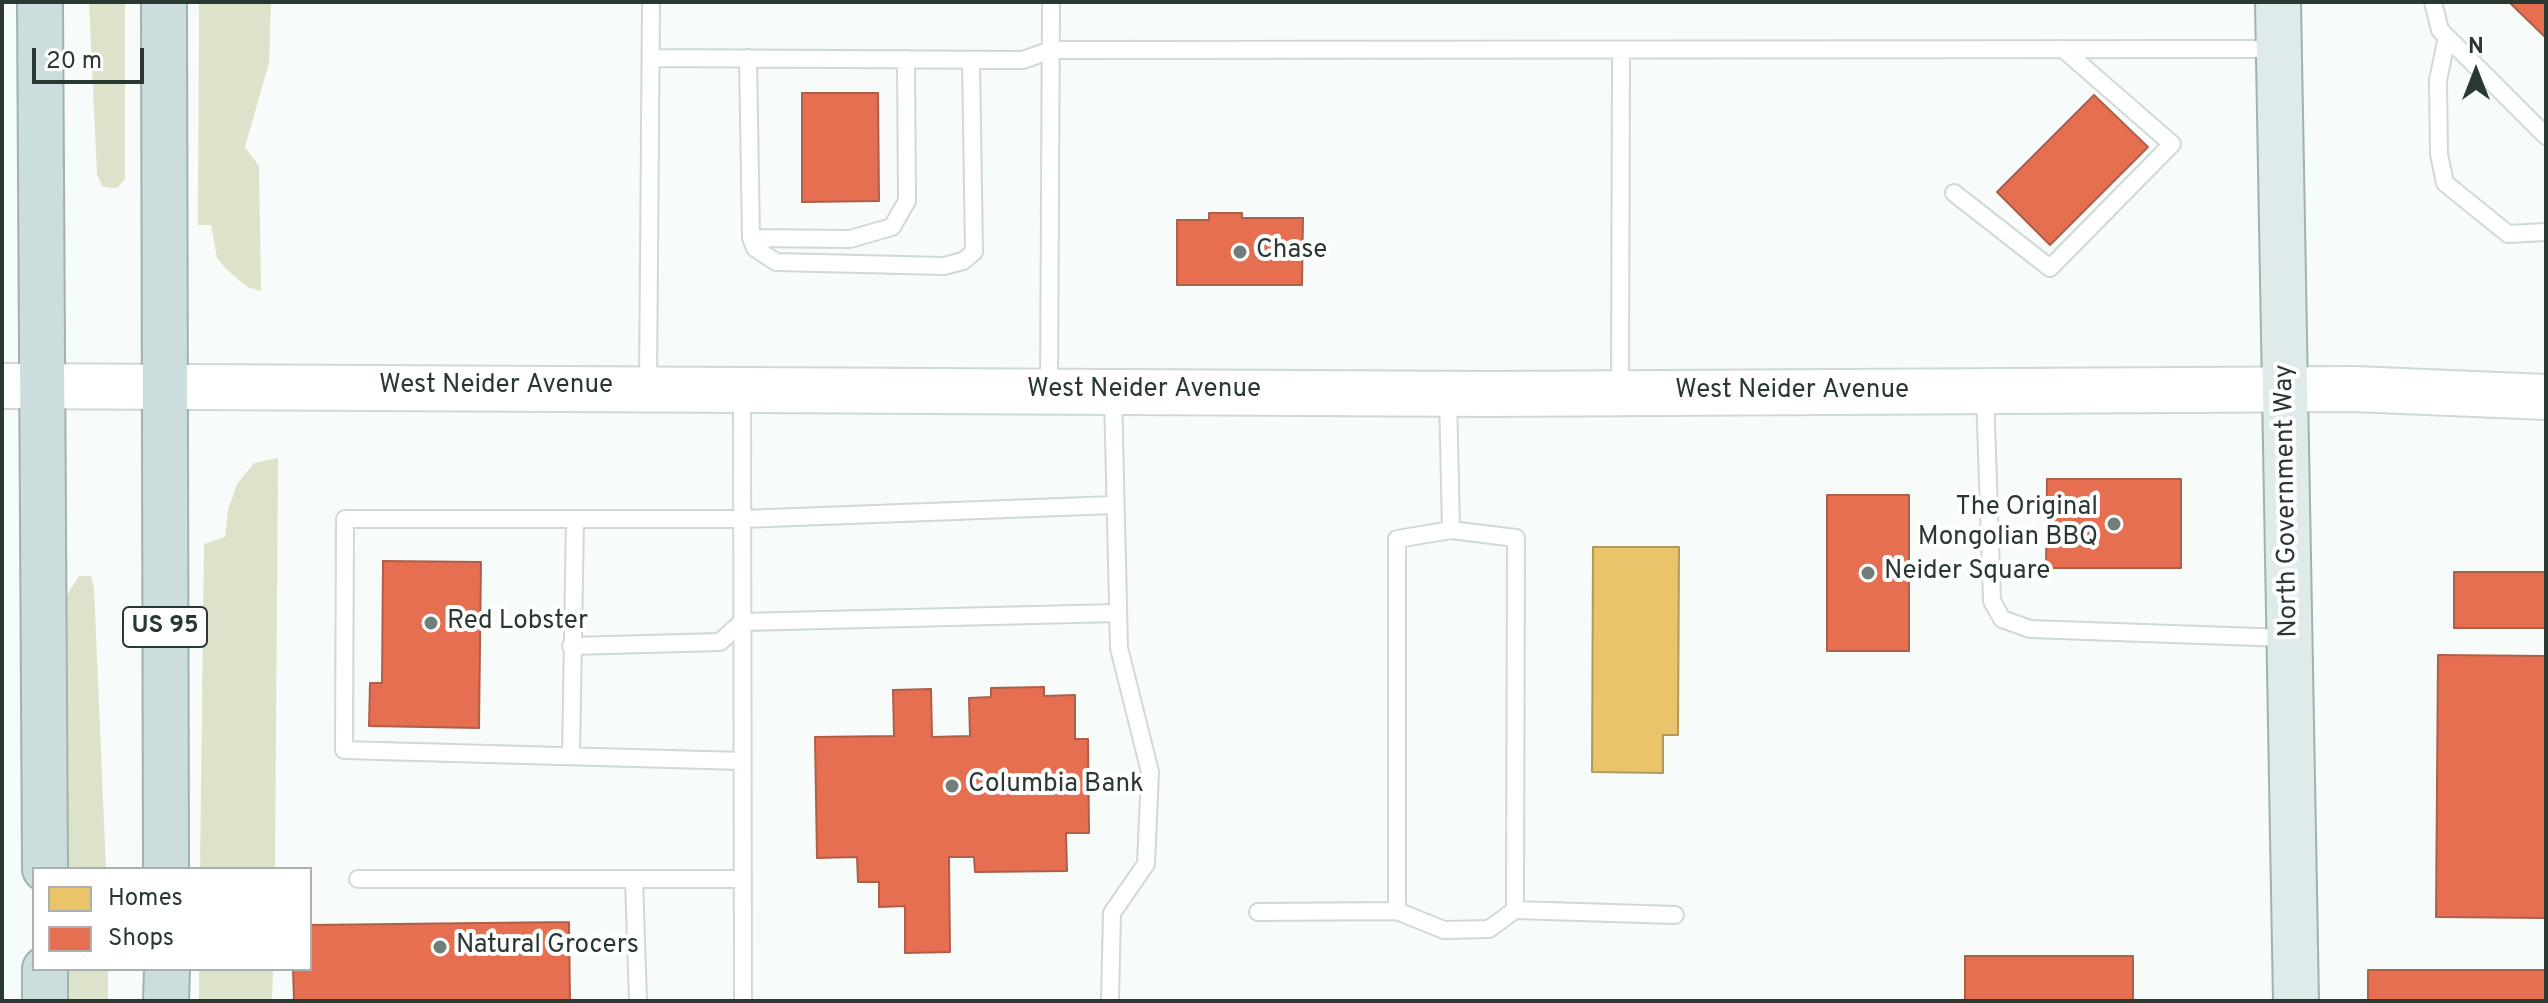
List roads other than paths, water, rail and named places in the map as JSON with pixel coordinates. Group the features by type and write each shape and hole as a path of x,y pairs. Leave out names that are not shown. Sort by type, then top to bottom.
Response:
{"highway":[{"path":"40,2 22,386 45,867"},
{"name":"US 95","path":"164,2 166,867"},
{"path":"45,971 45,1001"},
{"path":"166,1001 167,971"}],"main road":[{"name":"North Government Way","path":"2278,2 2296,1001"},
{"name":"West Neider Avenue","path":"22,386 742,387 1448,393 2286,390 2546,397"}],"lane":[{"path":"648,387 651,2"},
{"path":"1049,390 1051,2"},
{"path":"2433,2 2440,30 2546,136"},
{"path":"2447,37 2438,80 2439,154 2445,183 2508,234 2546,232"},
{"path":"1954,193 2050,268 2172,144 2063,49"},
{"path":"651,58 1023,60 1051,50 2279,49"},
{"path":"1620,393 1621,50"},
{"path":"748,58 751,238 763,257 776,262 944,266 963,261 974,252 971,60"},
{"path":"751,238 850,239 892,227 907,201 906,59"},
{"path":"742,387 743,1001"},
{"path":"1110,1001 1112,913 1146,864 1150,772 1119,648 1113,391"},
{"path":"1985,391 1992,601 2002,619 2030,629 2290,638"},
{"path":"1448,393 1451,530"},
{"path":"742,761 344,750 345,519 742,519 1114,505"},
{"path":"571,756 575,519"},
{"path":"1397,911 1397,539 1451,530 1516,538 1515,910"},
{"path":"571,646 720,642 742,622 1117,613"},
{"path":"358,879 743,879"},
{"path":"634,879 638,1001"},
{"path":"1258,912 1397,911 1444,930 1489,929 1515,910 1675,915"}],"place":[{"name":"Chase","path":"1240,252"},
{"name":"The Original Mongolian BBQ","path":"2114,524"},
{"name":"Neider Square","path":"1868,573"},
{"name":"Red Lobster","path":"431,623"},
{"name":"Columbia Bank","path":"952,786"},
{"name":"Natural Grocers","path":"440,947"}]}
